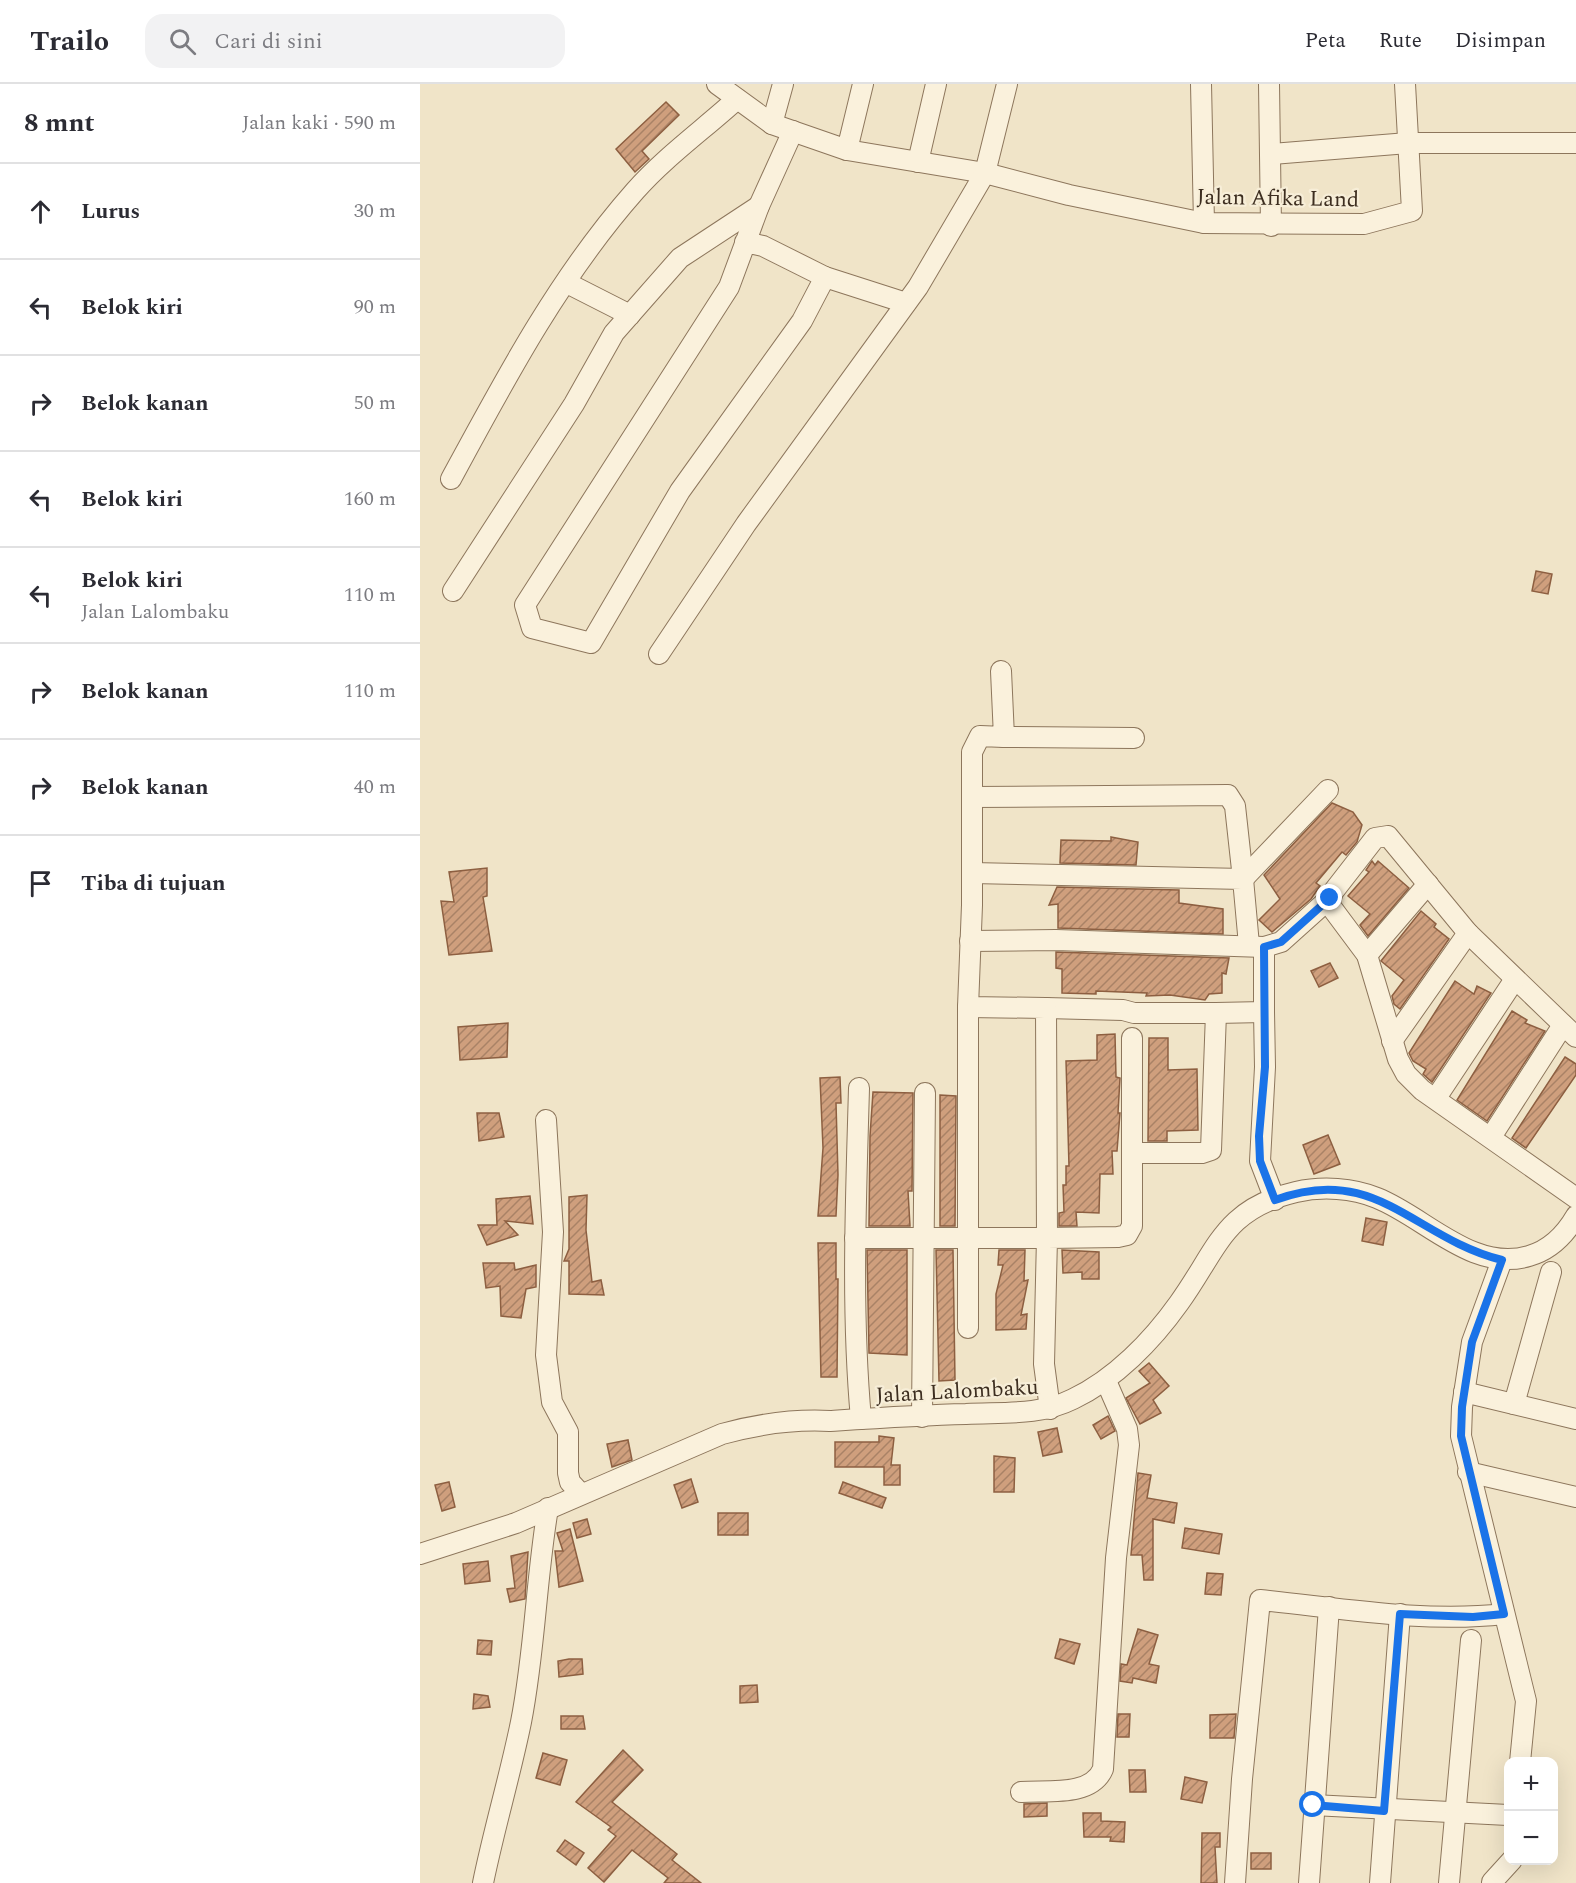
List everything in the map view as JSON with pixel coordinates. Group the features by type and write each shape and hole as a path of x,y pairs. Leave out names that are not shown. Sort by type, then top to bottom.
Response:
{"street":[{"name":"Jalan Afika Land","path":"717,84 772,124 847,150 985,172 1069,195 1204,223 1271,226 1364,224 1412,211 1405,84"},
{"path":"772,124 783,84"},
{"path":"847,150 863,84"},
{"path":"918,162 936,84"},
{"path":"659,654 746,524 906,303 985,172 1007,84"},
{"path":"1201,84 1204,223"},
{"path":"1269,84 1272,154 1271,226"},
{"path":"451,479 521,349 602,230 637,188 737,99"},
{"path":"793,131 759,206 729,287 525,605 532,628 591,643 680,491 802,321 825,277"},
{"path":"1272,154 1408,143 1576,143"},
{"path":"453,591 574,404 614,333 680,258 759,206"},
{"path":"746,242 763,246 825,277 906,303"},
{"path":"567,283 630,315"},
{"path":"1001,671 1004,737"},
{"path":"968,1328 968,1007 972,873 972,752 975,741 980,736 1134,738"},
{"path":"972,873 1243,879 1328,790"},
{"path":"972,797 1227,795 1235,806 1243,879 1257,946 1265,1067 1259,1136 1260,1161 1275,1200"},
{"path":"970,941 1056,940 1257,946 1281,942 1330,898 1375,838 1381,835 1388,836 1468,933 1570,1031 1491,1137"},
{"path":"1367,955 1428,884"},
{"path":"1330,898 1329,904 1336,916 1367,955 1392,1041 1406,1074 1576,1198"},
{"path":"1392,1041 1468,933"},
{"path":"1436,1098 1515,979"},
{"path":"968,1007 1134,1012 1263,1012"},
{"path":"1046,1008 1047,1238 1044,1364 1050,1409"},
{"path":"1133,1153 1202,1153 1211,1150 1216,1013"},
{"path":"855,1238 1118,1237 1129,1233 1133,1219 1132,1038"},
{"path":"859,1088 855,1238 857,1372 861,1419"},
{"path":"922,1417 925,1094"},
{"path":"546,1120 553,1232 546,1355 552,1402 568,1432 570,1482 581,1494"},
{"name":"Jalan Lalombaku","path":"420,1554 516,1523 722,1434 756,1425 802,1420 922,1417 1050,1409 1106,1382 1147,1341 1179,1303 1218,1240 1233,1222 1247,1212 1275,1200 1311,1190 1355,1191 1376,1197 1456,1242 1502,1260"},
{"path":"1520,1757 1526,1701 1481,1511 1468,1472 1461,1436 1464,1392 1472,1342 1502,1260 1540,1253 1565,1233 1576,1216"},
{"path":"1514,1404 1551,1272"},
{"path":"1021,1792 1087,1787 1099,1778 1103,1768 1116,1558 1129,1445 1126,1429 1106,1382"},
{"path":"1464,1392 1576,1419"},
{"path":"1468,1472 1576,1497"},
{"path":"483,1883 521,1721 535,1626 539,1562 548,1508"},
{"path":"1235,1883 1242,1779 1260,1600 1400,1614 1473,1617 1504,1614"},
{"path":"1309,1883 1329,1607"},
{"path":"1380,1883 1400,1614"},
{"path":"1449,1883 1471,1640"},
{"path":"1313,1805 1384,1811 1504,1815"},
{"path":"1492,1882 1507,1865"}],"building":[{"path":"666,102 679,115 642,151 649,159 635,172 616,149"},
{"path":"1536,571 1552,574 1548,594 1532,591"},
{"path":"1332,803 1353,812 1362,825 1357,842 1346,855 1342,852 1316,883 1320,886 1311,899 1272,932 1259,920 1280,899 1264,875"},
{"path":"1111,837 1138,842 1136,865 1060,863 1061,840 1111,841"},
{"path":"1372,861 1375,865 1378,861 1409,888 1368,936 1360,925 1370,914 1348,896 1369,872 1366,870"},
{"path":"487,868 487,896 483,897 492,951 449,955 441,901 454,902 449,872"},
{"path":"1057,887 1179,890 1179,903 1223,909 1223,934 1058,928 1058,904 1049,905"},
{"path":"1421,911 1436,924 1434,927 1449,939 1400,1009 1394,1004 1392,996 1404,980 1381,961"},
{"path":"1056,952 1229,958 1226,974 1222,973 1222,993 1209,994 1205,1000 1170,995 1146,996 1147,993 1096,991 1096,994 1062,993 1062,969 1056,968"},
{"path":"1330,963 1338,978 1319,987 1311,971"},
{"path":"1455,981 1474,994 1477,986 1491,993 1432,1082 1423,1074 1426,1069 1413,1061 1409,1053"},
{"path":"1512,1011 1527,1020 1525,1023 1545,1031 1487,1121 1457,1100"},
{"path":"508,1023 507,1057 460,1060 458,1027"},
{"path":"1115,1034 1116,1077 1120,1078 1118,1113 1120,1113 1117,1151 1112,1151 1113,1174 1100,1174 1099,1213 1076,1212 1077,1226 1059,1226 1059,1213 1064,1212 1063,1185 1066,1185 1066,1166 1069,1166 1066,1061 1097,1060 1097,1035"},
{"path":"1149,1038 1168,1038 1168,1070 1197,1069 1198,1130 1167,1131 1167,1141 1148,1141"},
{"path":"1565,1057 1576,1064 1576,1075 1526,1148 1512,1138"},
{"path":"840,1077 841,1103 836,1103 838,1175 836,1216 818,1216 823,1148 820,1078"},
{"path":"873,1092 913,1093 912,1191 908,1191 910,1226 869,1226"},
{"path":"940,1095 956,1096 955,1226 940,1226"},
{"path":"477,1113 499,1113 504,1137 479,1141"},
{"path":"1328,1135 1340,1164 1314,1174 1303,1145"},
{"path":"587,1195 586,1230 592,1282 601,1280 604,1295 569,1294 569,1261 564,1261 569,1249 569,1197"},
{"path":"530,1196 533,1224 505,1221 518,1235 487,1245 478,1225 497,1225 496,1199"},
{"path":"1366,1218 1387,1222 1383,1245 1362,1241"},
{"path":"818,1243 836,1243 837,1377 821,1377"},
{"path":"867,1250 907,1250 907,1355 869,1353"},
{"path":"936,1250 953,1250 955,1380 939,1381"},
{"path":"999,1250 1025,1250 1024,1281 1028,1280 1021,1315 1027,1314 1026,1329 996,1330 996,1294 1003,1265 998,1265"},
{"path":"1062,1250 1099,1252 1099,1279 1082,1279 1082,1272 1063,1273"},
{"path":"483,1263 514,1263 515,1270 536,1265 536,1287 526,1289 521,1318 501,1316 500,1286 486,1288"},
{"path":"1149,1363 1169,1386 1153,1400 1161,1413 1140,1424 1126,1398 1150,1383 1139,1371"},
{"path":"1108,1416 1115,1431 1101,1439 1093,1425"},
{"path":"1057,1428 1062,1452 1043,1456 1038,1432"},
{"path":"879,1436 894,1438 891,1465 900,1465 900,1485 884,1485 884,1467 835,1467 835,1442 879,1442"},
{"path":"628,1440 632,1460 612,1467 607,1444"},
{"path":"994,1456 1015,1458 1014,1492 994,1492"},
{"path":"1138,1473 1151,1475 1147,1498 1177,1503 1174,1523 1153,1519 1153,1580 1144,1580 1142,1555 1131,1555"},
{"path":"691,1479 698,1502 682,1508 674,1485"},
{"path":"449,1482 455,1507 442,1511 435,1485"},
{"path":"843,1482 886,1498 882,1508 839,1493"},
{"path":"718,1513 748,1513 748,1535 718,1535"},
{"path":"587,1519 591,1534 577,1538 573,1523"},
{"path":"1185,1528 1222,1534 1219,1554 1182,1548"},
{"path":"570,1529 583,1581 559,1587 555,1551 563,1551 557,1533"},
{"path":"528,1552 525,1599 510,1602 507,1589 515,1588 511,1556"},
{"path":"488,1561 490,1581 465,1584 463,1564"},
{"path":"1207,1573 1223,1574 1221,1595 1205,1594"},
{"path":"1138,1629 1158,1635 1149,1664 1159,1666 1156,1683 1133,1678 1132,1683 1120,1681 1121,1664 1127,1665"},
{"path":"1060,1639 1080,1644 1074,1664 1055,1658"},
{"path":"478,1640 492,1641 491,1655 477,1654"},
{"path":"582,1659 583,1674 559,1677 558,1661"},
{"path":"757,1685 758,1702 740,1703 740,1686"},
{"path":"474,1694 488,1696 490,1707 473,1709"},
{"path":"1118,1714 1130,1714 1129,1737 1117,1737"},
{"path":"1236,1714 1234,1738 1210,1738 1210,1715"},
{"path":"561,1716 583,1716 585,1729 561,1729"},
{"path":"623,1750 643,1770 612,1802 677,1854 672,1860 701,1883 664,1883 668,1878 632,1850 604,1882 588,1868 616,1836 608,1830 611,1827 576,1802"},
{"path":"543,1753 567,1760 560,1785 536,1778"},
{"path":"1129,1770 1145,1770 1146,1792 1130,1792"},
{"path":"1185,1777 1207,1782 1202,1803 1181,1799"},
{"path":"1047,1803 1047,1816 1024,1817 1024,1804"},
{"path":"1083,1813 1101,1813 1101,1821 1125,1822 1124,1842 1110,1841 1111,1837 1084,1837"},
{"path":"1202,1833 1220,1833 1220,1847 1215,1847 1217,1883 1201,1883"},
{"path":"565,1840 584,1853 576,1865 557,1851"},
{"path":"1251,1853 1271,1853 1271,1869 1251,1869"}],"route":[{"path":"1313,1805 1384,1811 1400,1614 1473,1617 1504,1614 1489,1556 1481,1511 1468,1472 1461,1436 1462,1407 1472,1342 1502,1260 1478,1253 1390,1204 1355,1191 1328,1188 1295,1192 1275,1200 1260,1161 1259,1136 1265,1067 1264,947 1281,942 1330,898"}]}
